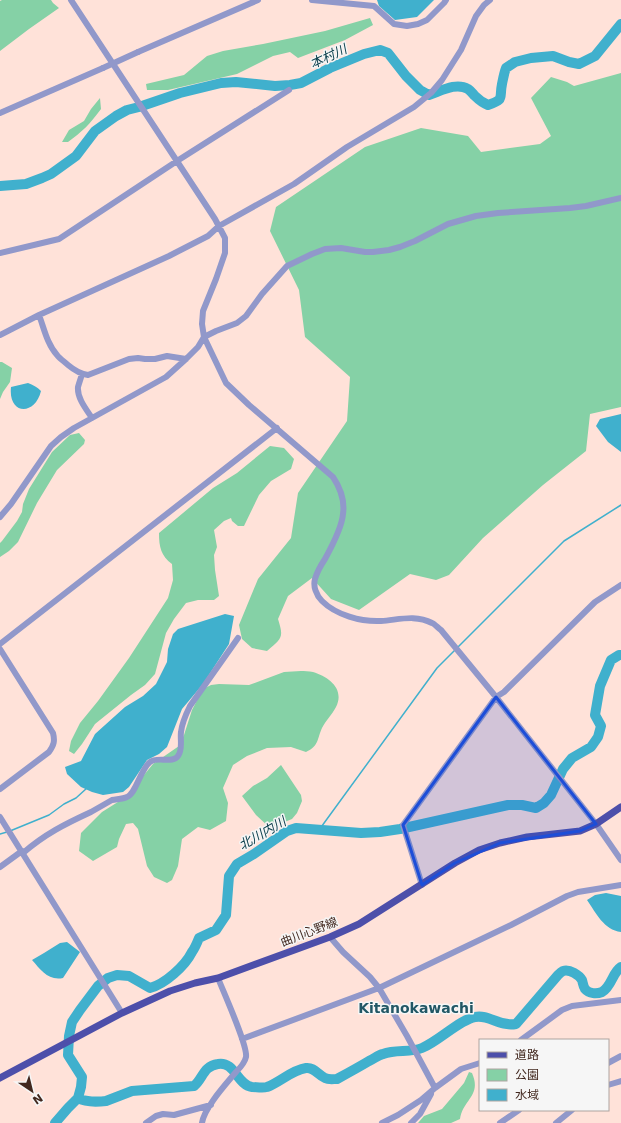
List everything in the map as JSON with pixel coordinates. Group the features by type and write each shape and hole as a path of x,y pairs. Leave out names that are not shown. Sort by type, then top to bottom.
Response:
{"main road":[{"name":"曲川心野線","path":"0,1078 122,1013 170,991 218,978 330,937 360,924 479,850 500,843 580,831 596,824 621,807"}],"street":[{"path":"72,0 219,226 225,238 225,253 203,311 202,324 204,337 226,383 333,477 339,486 344,506 343,516 315,579 315,589 319,598 327,606 336,611 361,620 380,621 412,618 432,622 441,630 496,696 596,824 621,860"},
{"path":"0,113 258,0"},
{"path":"312,0 374,6 394,24 407,26 418,24 427,20 446,0"},
{"path":"0,335 39,315 169,256 208,236 219,226 294,184 347,148 414,107 431,93 444,77 461,50 476,16 484,5 490,0"},
{"path":"0,252 59,239 288,90"},
{"path":"0,517 11,504 51,446 74,428 166,376 198,347 204,337 237,323 246,316 262,294 287,266 325,249 341,248 365,252 389,250 415,241 448,224 476,216 570,208 621,198"},
{"path":"39,315 46,335 57,355 82,374 88,375 129,359 155,359 167,356 186,358"},
{"path":"82,374 78,388 79,395 92,418"},
{"path":"0,644 277,428"},
{"path":"422,885 403,825 496,696 504,692 595,602 621,585"},
{"path":"0,867 53,830 100,808 107,803 119,798 126,798 131,795 142,772 149,762 153,760 175,759 180,751 181,731 185,715 238,638"},
{"path":"0,649 53,733 54,740 54,746 49,752 0,789"},
{"path":"0,817 122,1013"},
{"path":"242,1039 379,988 511,925 567,896 578,892 621,885"},
{"path":"330,937 379,988 408,1036 434,1088"},
{"path":"202,1123 211,1105 246,1058 242,1039 218,978"},
{"path":"522,1039 562,1010 572,1006 621,1000"},
{"path":"609,1062 621,1056"},
{"path":"382,1123 398,1115 421,1100 434,1088 461,1070 479,1063"},
{"path":"609,1085 621,1081"},
{"path":"411,1123 420,1114 434,1088"},
{"path":"146,1123 156,1116 163,1114 174,1115 211,1105"},
{"path":"500,1123 518,1111"},
{"path":"556,1123 571,1111"}],"highlighted area":[{"path":"496,697 596,824 580,831 500,843 455,863 422,885 403,825"}],"green space":[{"path":"51,0 59,8 0,51 0,1"},
{"path":"370,18 373,25 345,40 298,58 290,52 273,56 237,74 168,90 147,90 146,84 184,75 207,56 223,51 325,31"},
{"path":"621,73 621,407 590,414 586,451 543,485 483,538 449,575 436,580 410,574 359,610 331,599 312,578 288,596 278,619 281,630 279,640 267,651 252,648 242,639 239,625 258,579 291,538 298,493 347,421 350,377 305,337 299,290 270,231 276,207 365,147 421,128 468,136 481,152 540,144 551,136 531,98 551,77 574,86"},
{"path":"100,98 101,109 93,119 82,131 68,142 62,142 69,130 84,121"},
{"path":"0,362 12,368 10,382 0,399"},
{"path":"79,433 85,440 84,444 57,470 37,503 18,542 0,557 0,543 17,521 22,512 23,504 29,489 52,452 70,435"},
{"path":"270,446 284,448 294,459 291,469 271,481 259,495 244,526 238,526 232,521 231,518 224,521 214,530 217,547 214,555 215,570 219,596 214,600 198,600 186,603 166,633 155,674 145,685 95,724 74,754 69,751 71,741 80,723 129,658 168,598 173,580 172,564 165,558 161,551 159,533 213,488 237,473"},
{"path":"284,672 313,672 325,677 337,689 338,701 336,707 325,722 317,742 310,750 306,752 291,747 267,748 247,756 233,765 223,788 228,803 226,821 210,830 198,827 182,839 178,866 172,880 167,883 154,877 147,866 138,829 133,823 126,824 117,847 93,861 79,851 81,833 102,812 129,795 153,764 179,746 192,710 203,689 211,685 219,684 249,685"},
{"path":"281,765 301,795 302,801 297,813 292,819 270,828 256,815 242,796 253,786 267,778"},
{"path":"469,1072 472,1073 475,1087 460,1119 451,1123 418,1123 424,1116 442,1109 464,1083"}],"water":[{"path":"377,0 434,0 417,17 395,20 379,6"},
{"path":"28,383 41,391 38,399 33,405 23,409 14,403 11,396 11,387"},
{"path":"621,414 621,452 608,442 596,426 600,419"},
{"path":"225,614 234,616 229,644 203,684 182,709 167,747 159,754 147,760 129,787 123,792 103,795 81,787 67,774 65,767 81,761 95,734 125,707 143,696 156,684 167,662 168,649 173,634 178,629"},
{"path":"606,893 621,896 621,932 615,931 605,924 587,900 595,895"},
{"path":"67,942 80,952 63,978 53,978 45,974 32,960 60,943"}],"waterway":[{"name":"本村川","path":"0,186 26,184 51,174 76,156 95,131 127,110 180,93 221,83 236,82 275,86 301,83 330,68 364,54 380,50 388,53 406,76 420,90 429,95 448,88 459,86 468,89 488,105 499,100 506,68 515,62 531,58 553,56 579,64 595,56 621,24"},
{"path":"458,647 564,541 621,505"},
{"path":"319,830 437,668 455,650"},
{"name":"北川内川","path":"55,1123 78,1098 81,1087 82,1077 68,1055 69,1036 72,1022 80,1010 98,986 108,978 117,975 129,976 150,988 162,983 174,974 185,963 199,938 216,930 226,915 229,876 237,864 287,831 296,828 361,833 380,832 508,805 522,805 536,808 544,803 551,795 563,769 572,758 591,747 598,737 601,726 595,715 600,686 611,660 621,655"},
{"path":"10,831 49,815 64,804 76,798 87,788"},
{"path":"0,834 7,832"},
{"path":"78,1098 95,1102 106,1101 132,1091 194,1086 209,1067 218,1064 228,1066 243,1082 252,1087 267,1087 296,1071 306,1068 314,1070 326,1079 337,1079 381,1055 413,1050 429,1045 462,1022 475,1017 485,1017 504,1024 516,1024 563,971 577,974 582,980 585,989 591,993 595,993 602,992 621,967"}],"district":[{"name":"Kitanokawachi","path":"416,1008"}]}
